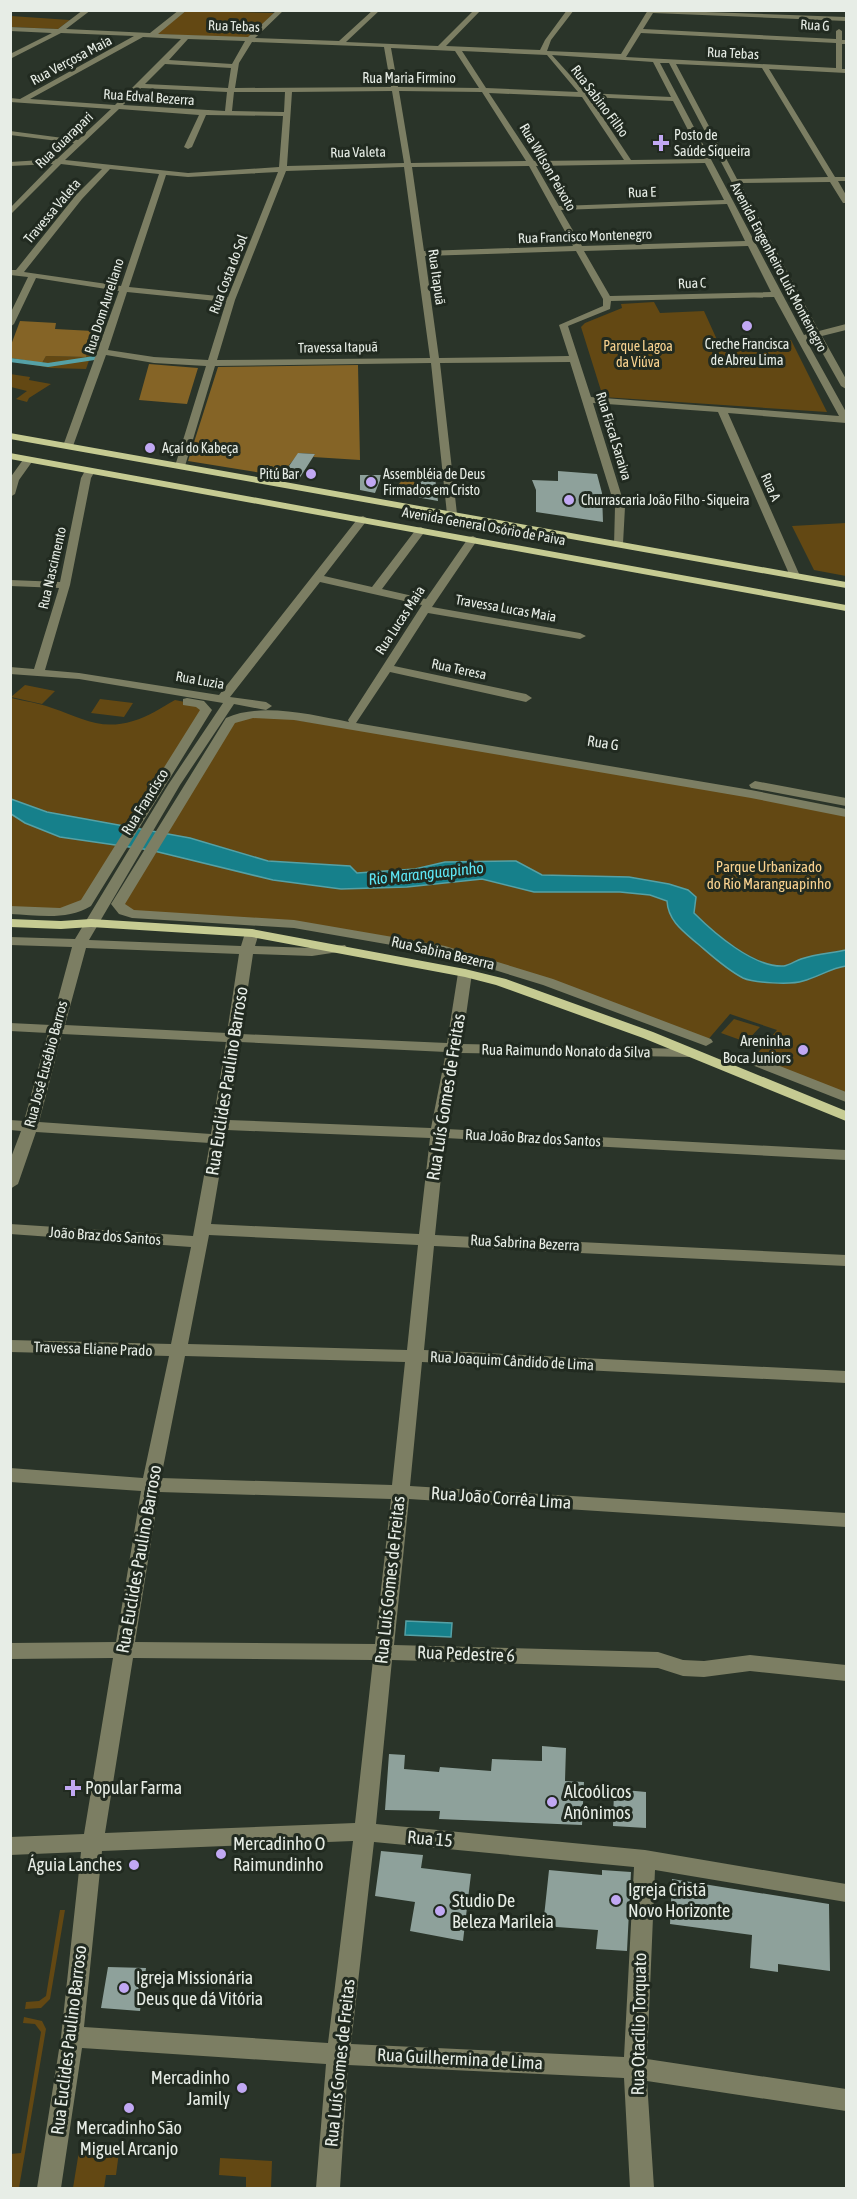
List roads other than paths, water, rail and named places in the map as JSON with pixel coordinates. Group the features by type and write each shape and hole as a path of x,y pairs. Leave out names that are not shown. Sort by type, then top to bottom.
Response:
{"main road":[{"name":"Avenida General Osório de Paiva","path":"10,436 846,585"},
{"name":"Avenida General Osório de Paiva","path":"10,456 846,608"},
{"name":"Rua Sabina Bezerra","path":"10,923 61,925 91,923 252,933 465,973 501,982 648,1035 846,1116"}],"street":[{"path":"10,57 60,30 88,10"},
{"path":"152,35 184,10"},
{"path":"228,114 235,66 242,50 250,39 281,10"},
{"path":"341,43 377,10"},
{"path":"441,47 478,10"},
{"path":"546,54 548,39 571,10"},
{"path":"842,10 843,19 838,41 843,70"},
{"path":"621,57 652,11 843,19"},
{"name":"Rua Tebas","path":"10,29 441,47 459,50 843,70"},
{"name":"Rua G","path":"638,31 846,42"},
{"name":"Rua Verçosa Maia","path":"10,107 143,34"},
{"name":"Rua Guarapari","path":"10,213 80,142 141,86 188,36"},
{"name":"Rua Itapuã","path":"387,45 408,165 435,359 452,514"},
{"name":"Rua Wilson Peixoto","path":"459,50 531,163 607,298"},
{"name":"Rua Sabino Filho","path":"546,54 585,96 629,162"},
{"name":"Avenida Engenheiro Luís Montenegro","path":"656,61 777,294 842,406 846,420"},
{"name":"Avenida Engenheiro Luís Montenegro","path":"671,61 846,386"},
{"path":"164,62 235,66"},
{"path":"764,66 846,201"},
{"name":"Rua Maria Firmino","path":"141,86 233,90 485,90 676,99"},
{"name":"Rua Costa do Sol","path":"180,466 231,300 283,168 289,90"},
{"name":"Rua Edval Bezerra","path":"10,100 203,113 286,114"},
{"path":"188,147 203,113"},
{"path":"689,125 705,124"},
{"path":"10,133 80,142"},
{"name":"Rua Valeta","path":"10,164 30,161 60,162 163,173 207,175 283,168 707,161"},
{"name":"Travessa Valeta","path":"14,272 108,167"},
{"name":"Rua Dom Aureliano","path":"68,446 103,352 163,173"},
{"path":"736,181 846,179"},
{"name":"Rua E","path":"556,208 729,202"},
{"path":"747,235 763,234"},
{"name":"Rua Francisco Montenegro","path":"420,254 751,243"},
{"path":"14,272 123,290 231,300"},
{"path":"10,324 33,275"},
{"name":"Rua C","path":"607,298 777,294"},
{"name":"Rua Fiscal Saraiva","path":"607,298 609,306 564,324 620,507 618,544"},
{"path":"801,338 846,327"},
{"name":"Travessa Itapuã","path":"103,352 154,360 211,363 574,358"},
{"path":"589,400 846,420"},
{"name":"Rua A","path":"722,410 795,576"},
{"path":"10,494 14,480 29,459"},
{"name":"Rua Nascimento","path":"39,671 65,585 86,478 90,471"},
{"name":"Rua Francisco","path":"91,923 106,883 168,783 226,700 363,519"},
{"path":"375,591 421,530"},
{"name":"Rua Lucas Maia","path":"354,720 473,539"},
{"name":"Travessa Lucas Maia","path":"318,578 427,606 580,636"},
{"path":"10,583 65,585"},
{"name":"Rua Teresa","path":"387,668 526,698"},
{"name":"Rua Luzia","path":"10,670 39,671 354,720"},
{"path":"168,783 206,710 200,704 175,700"},
{"path":"706,1042 548,982 445,950 294,924 132,914 119,908 118,904 230,721 239,715 294,716 751,794 846,813"},
{"name":"Rua G","path":"354,720 771,787 846,802"},
{"path":"10,910 68,911 79,909 106,883"},
{"name":"Rua José Eusébio Barros","path":"10,1184 30,1126 80,943 91,923"},
{"name":"Rua Euclides Paulino Barroso","path":"49,2188 72,2037 93,1842 124,1649 151,1485 201,1235 247,951 252,933"},
{"path":"10,941 247,951 312,952 340,948"},
{"name":"Rua Luís Gomes de Freitas","path":"328,2188 338,2054 352,1953 438,1133 465,973"},
{"name":"Rua Raimundo Nonato da Silva","path":"10,1027 454,1048 689,1053"},
{"path":"752,1060 846,1096"},
{"name":"Rua João Braz dos Santos","path":"10,1125 219,1132 438,1133 846,1155"},
{"name":"João Braz dos Santos","path":"10,1229 201,1235"},
{"name":"Rua Sabrina Bezerra","path":"201,1235 427,1238 846,1260"},
{"name":"Travessa Eliane Prado","path":"10,1346 176,1351"},
{"name":"Rua Joaquim Cândido de Lima","path":"176,1351 414,1356 846,1377"},
{"name":"Rua João Corrêa Lima","path":"10,1475 151,1485 400,1492 846,1520"},
{"name":"Rua Pedestre 6","path":"10,1651 124,1649 383,1652 658,1660 683,1668 704,1669 750,1663 846,1673"},
{"name":"Rua 15","path":"10,1846 364,1832 645,1859 846,1893"},
{"name":"Rua Otacílio Torquato","path":"642,2188 635,2068 645,1859"},
{"name":"Rua Guilhermina de Lima","path":"72,2037 338,2054 635,2068 846,2100"}],"water":[{"name":"Rio Maranguapinho","path":"11,799 47,812 190,838 268,861 350,866 357,873 415,869 445,862 516,861 542,875 629,877 669,884 688,890 696,897 694,913 735,948 760,961 784,966 806,957 846,950 846,966 790,983 748,980 725,967 682,930 670,914 667,901 650,895 620,892 534,892 482,879 407,887 341,889 273,880 150,850 60,837 25,823 11,814"},
{"path":"406,1621 452,1623 451,1637 405,1635"}],"waterway":[{"path":"10,360 48,365 101,357"}],"place":[{"name":"Posto de Saúde Siqueira","path":"661,143"},
{"name":"Creche Francisca de Abreu Lima","path":"747,326"},
{"name":"Açaí do Kabeça","path":"150,448"},
{"name":"Pitú Bar","path":"311,474"},
{"name":"Assembléia de Deus Firmados em Cristo","path":"371,482"},
{"name":"Churrascaria João Filho - Siqueira","path":"569,500"},
{"name":"Areninha Boca Juniors","path":"803,1050"},
{"name":"Popular Farma","path":"73,1788"},
{"name":"Alcoólicos Anônimos","path":"552,1802"},
{"name":"Mercadinho O Raimundinho","path":"221,1854"},
{"name":"Águia Lanches","path":"134,1865"},
{"name":"Igreja Cristã Novo Horizonte","path":"616,1900"},
{"name":"Studio De Beleza Marileia","path":"440,1911"},
{"name":"Igreja Missionária Deus que dá Vitória","path":"124,1988"},
{"name":"Mercadinho Jamily","path":"242,2088"},
{"name":"Mercadinho São Miguel Arcanjo","path":"129,2108"}],"park label":[{"name":"Parque Lagoa da Viúva","path":"638,354"},
{"name":"Parque Urbanizado do Rio Maranguapinho","path":"769,876"}]}
